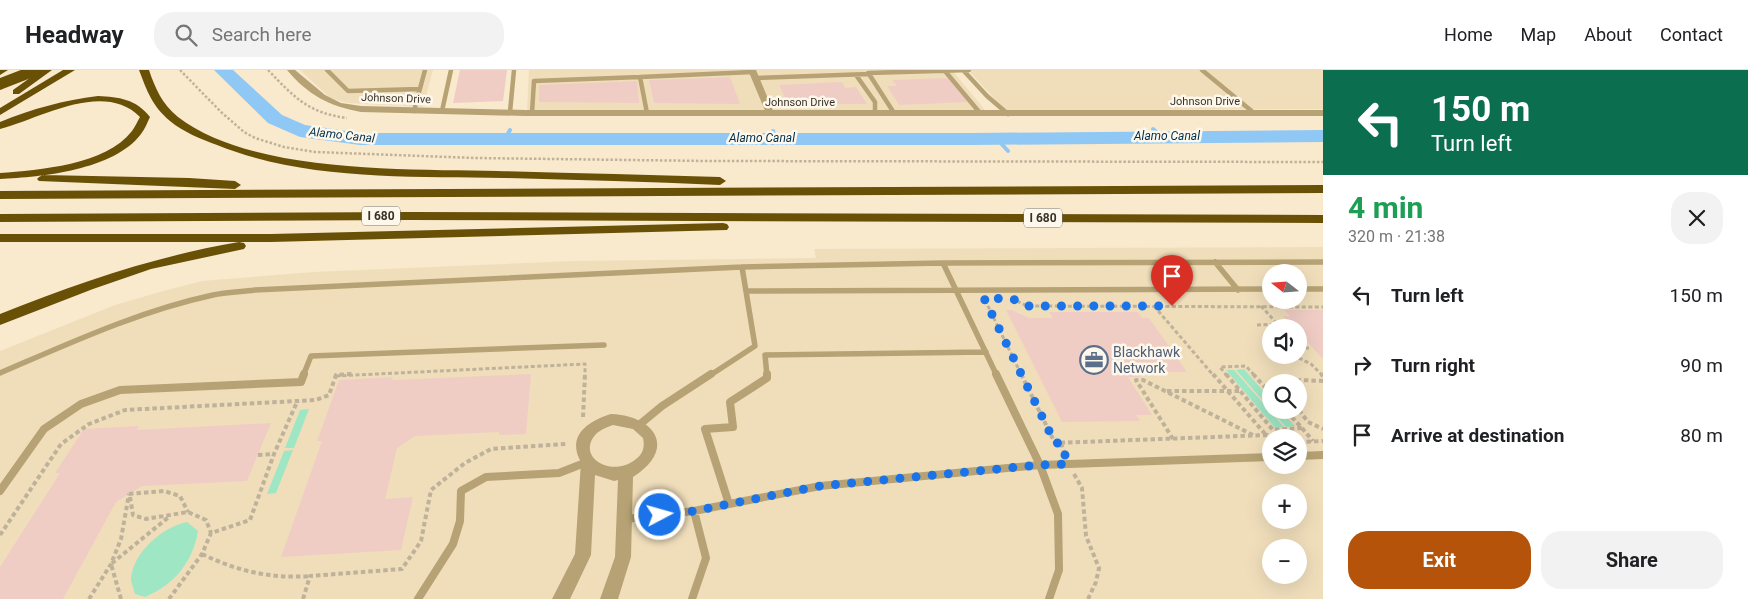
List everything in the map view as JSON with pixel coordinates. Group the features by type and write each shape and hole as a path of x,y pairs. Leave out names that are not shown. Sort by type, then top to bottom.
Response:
{"highway":[{"path":"0,84 36,70"},
{"path":"0,103 47,70"},
{"path":"0,112 70,70"},
{"path":"146,76 159,105 188,128 229,147 304,165 377,171 828,185 842,191"},
{"path":"0,126 45,108 89,100 114,101 132,105 141,110 145,117 142,127 132,138 115,150 92,160 48,172 0,177"},
{"path":"0,177 189,182 275,188 285,194"},
{"name":"I 680","path":"0,195 1323,189"},
{"name":"I 680","path":"0,218 400,216 1323,219"},
{"path":"0,238 182,239 743,226 762,217"},
{"path":"0,320 117,274 185,255 268,243 406,235"}],"street":[{"name":"Johnson Drive","path":"291,70 318,97 329,102 361,109 532,113 1323,113"},
{"path":"754,73 770,113"},
{"path":"610,419 623,419 639,425 649,437 650,447 647,457 639,466 626,473 612,474 598,471 588,463 582,453 582,442 588,431 598,423 610,419"},
{"path":"561,599 583,555 588,463"},
{"path":"609,599 623,557 626,519 626,473"}],"lane":[{"path":"327,70 348,91 420,89"},
{"path":"414,111 425,70"},
{"path":"442,111 451,70"},
{"path":"510,112 514,70"},
{"path":"963,70 987,96 1008,114"},
{"path":"532,113 534,81 754,73 856,75 867,72 968,70"},
{"path":"1202,70 1254,113"},
{"path":"945,71 980,113"},
{"path":"867,72 894,113"},
{"path":"856,75 875,102 876,113"},
{"path":"640,77 647,113"},
{"path":"1215,262 1238,290"},
{"path":"0,373 172,305 215,294 742,266 943,263 1323,262"},
{"path":"943,263 1040,465 1058,514 1059,570 1049,599"},
{"path":"729,504 705,429 732,427 730,402 767,378 765,356 755,346 742,266"},
{"path":"746,291 1262,289"},
{"path":"1308,289 1323,289"},
{"path":"0,490 44,429 81,404 120,390 301,382 311,356 604,345"},
{"path":"639,425 662,406 755,346"},
{"path":"765,356 986,352"},
{"path":"1307,456 1323,456"},
{"path":"626,519 694,511 820,486 1040,465 1262,457"},
{"path":"418,599 453,544 460,521 461,491 486,478 557,474 588,463"},
{"path":"692,599 706,558 694,511"}],"path":[{"path":"180,70 221,112 255,138 284,147 315,152 476,158 707,161 1323,162"},
{"path":"994,298 984,298 1055,443 1262,435"},
{"path":"1013,299 1027,306 1262,306"},
{"path":"1154,306 1262,429"},
{"path":"1308,307 1323,307"},
{"path":"1265,309 1274,319"},
{"path":"1257,325 1262,325"},
{"path":"1307,362 1323,376"},
{"path":"0,535 61,444 89,424 125,410 316,400 328,395 336,375 585,364 583,417"},
{"path":"1262,383 1246,366 1220,368 1274,430 1302,428"},
{"path":"1173,439 1136,380 1143,380 1256,436"},
{"path":"1307,380 1323,381"},
{"path":"1166,391 1240,391"},
{"path":"211,533 250,520 274,454 297,402"},
{"path":"1294,419 1313,441"},
{"path":"1306,419 1323,429"},
{"path":"1307,441 1323,441"},
{"path":"1061,443 1068,464 1082,488 1086,536 1099,568 1096,582 1088,599"},
{"path":"202,554 226,567 253,574 290,578 402,569 422,541 430,490 465,463 491,449 566,444"},
{"path":"258,455 274,454"},
{"path":"129,494 164,490 180,496 188,512"},
{"path":"129,494 133,515 146,519 188,512 206,520 211,533 202,554 169,599"},
{"path":"89,599 111,564 121,539 129,494"},
{"path":"111,564 170,516"},
{"path":"111,564 122,599"},
{"path":"303,599 310,576"}],"shaded area":[{"path":"300,70 433,70 423,107 348,103 330,98"},
{"path":"529,70 952,70 985,110 527,111"},
{"path":"968,70 1323,70 1323,109 1006,111"},
{"path":"1323,247 1323,599 0,599 0,351 115,305 202,281 314,272 573,261 816,258 814,249"}],"green space":[{"path":"1244,369 1262,390 1262,400 1236,370"},
{"path":"1226,370 1234,370 1262,402 1262,413"},
{"path":"309,409 294,448 285,448 300,410"},
{"path":"1267,419 1277,419 1284,427 1275,428"},
{"path":"1279,419 1288,419 1295,426 1286,427"},
{"path":"293,450 276,493 267,494 284,451"},
{"path":"187,522 198,531 192,553 187,562 165,586 145,597 135,594 131,582 133,568 144,550 151,542 169,529"}],"building":[{"path":"460,70 507,70 503,101 453,103"},
{"path":"730,77 740,104 654,103 649,80"},
{"path":"948,78 968,102 899,105 887,86 897,86 892,80"},
{"path":"637,81 639,103 539,102 539,85"},
{"path":"842,82 845,88 856,87 867,104 788,104 779,85"},
{"path":"1006,310 1012,310 1029,318 1053,318 1049,312 1138,312 1142,318 1149,318 1187,372 1138,372 1141,377 1128,377 1152,415 1136,415 1140,421 1062,422"},
{"path":"1284,310 1323,310 1323,359 1307,342 1307,319 1286,319 1283,316 1290,316"},
{"path":"531,374 526,434 499,435 499,432 415,436 397,448 385,499 413,497 401,550 281,557 322,441 317,441 339,380 393,377 392,380"},
{"path":"271,423 247,481 142,486 116,502 63,599 0,599 0,567 60,473 55,473 84,429 139,426 137,430"}],"waterway":[{"name":"Alamo Canal","path":"223,70 275,119 300,131 360,139 973,139 1323,136"},
{"path":"1153,129 1162,137"},
{"path":"505,139 510,130"},
{"path":"773,131 776,139"},
{"path":"997,139 1008,151"}],"railway":[{"path":"0,88 27,70"}],"place":[{"name":"Blackhawk Network","path":"1094,360"}],"route":[{"path":"660,515 694,511 820,486 1068,464 1061,443 1055,443 984,298 1013,299 1027,306 1172,306"}]}
